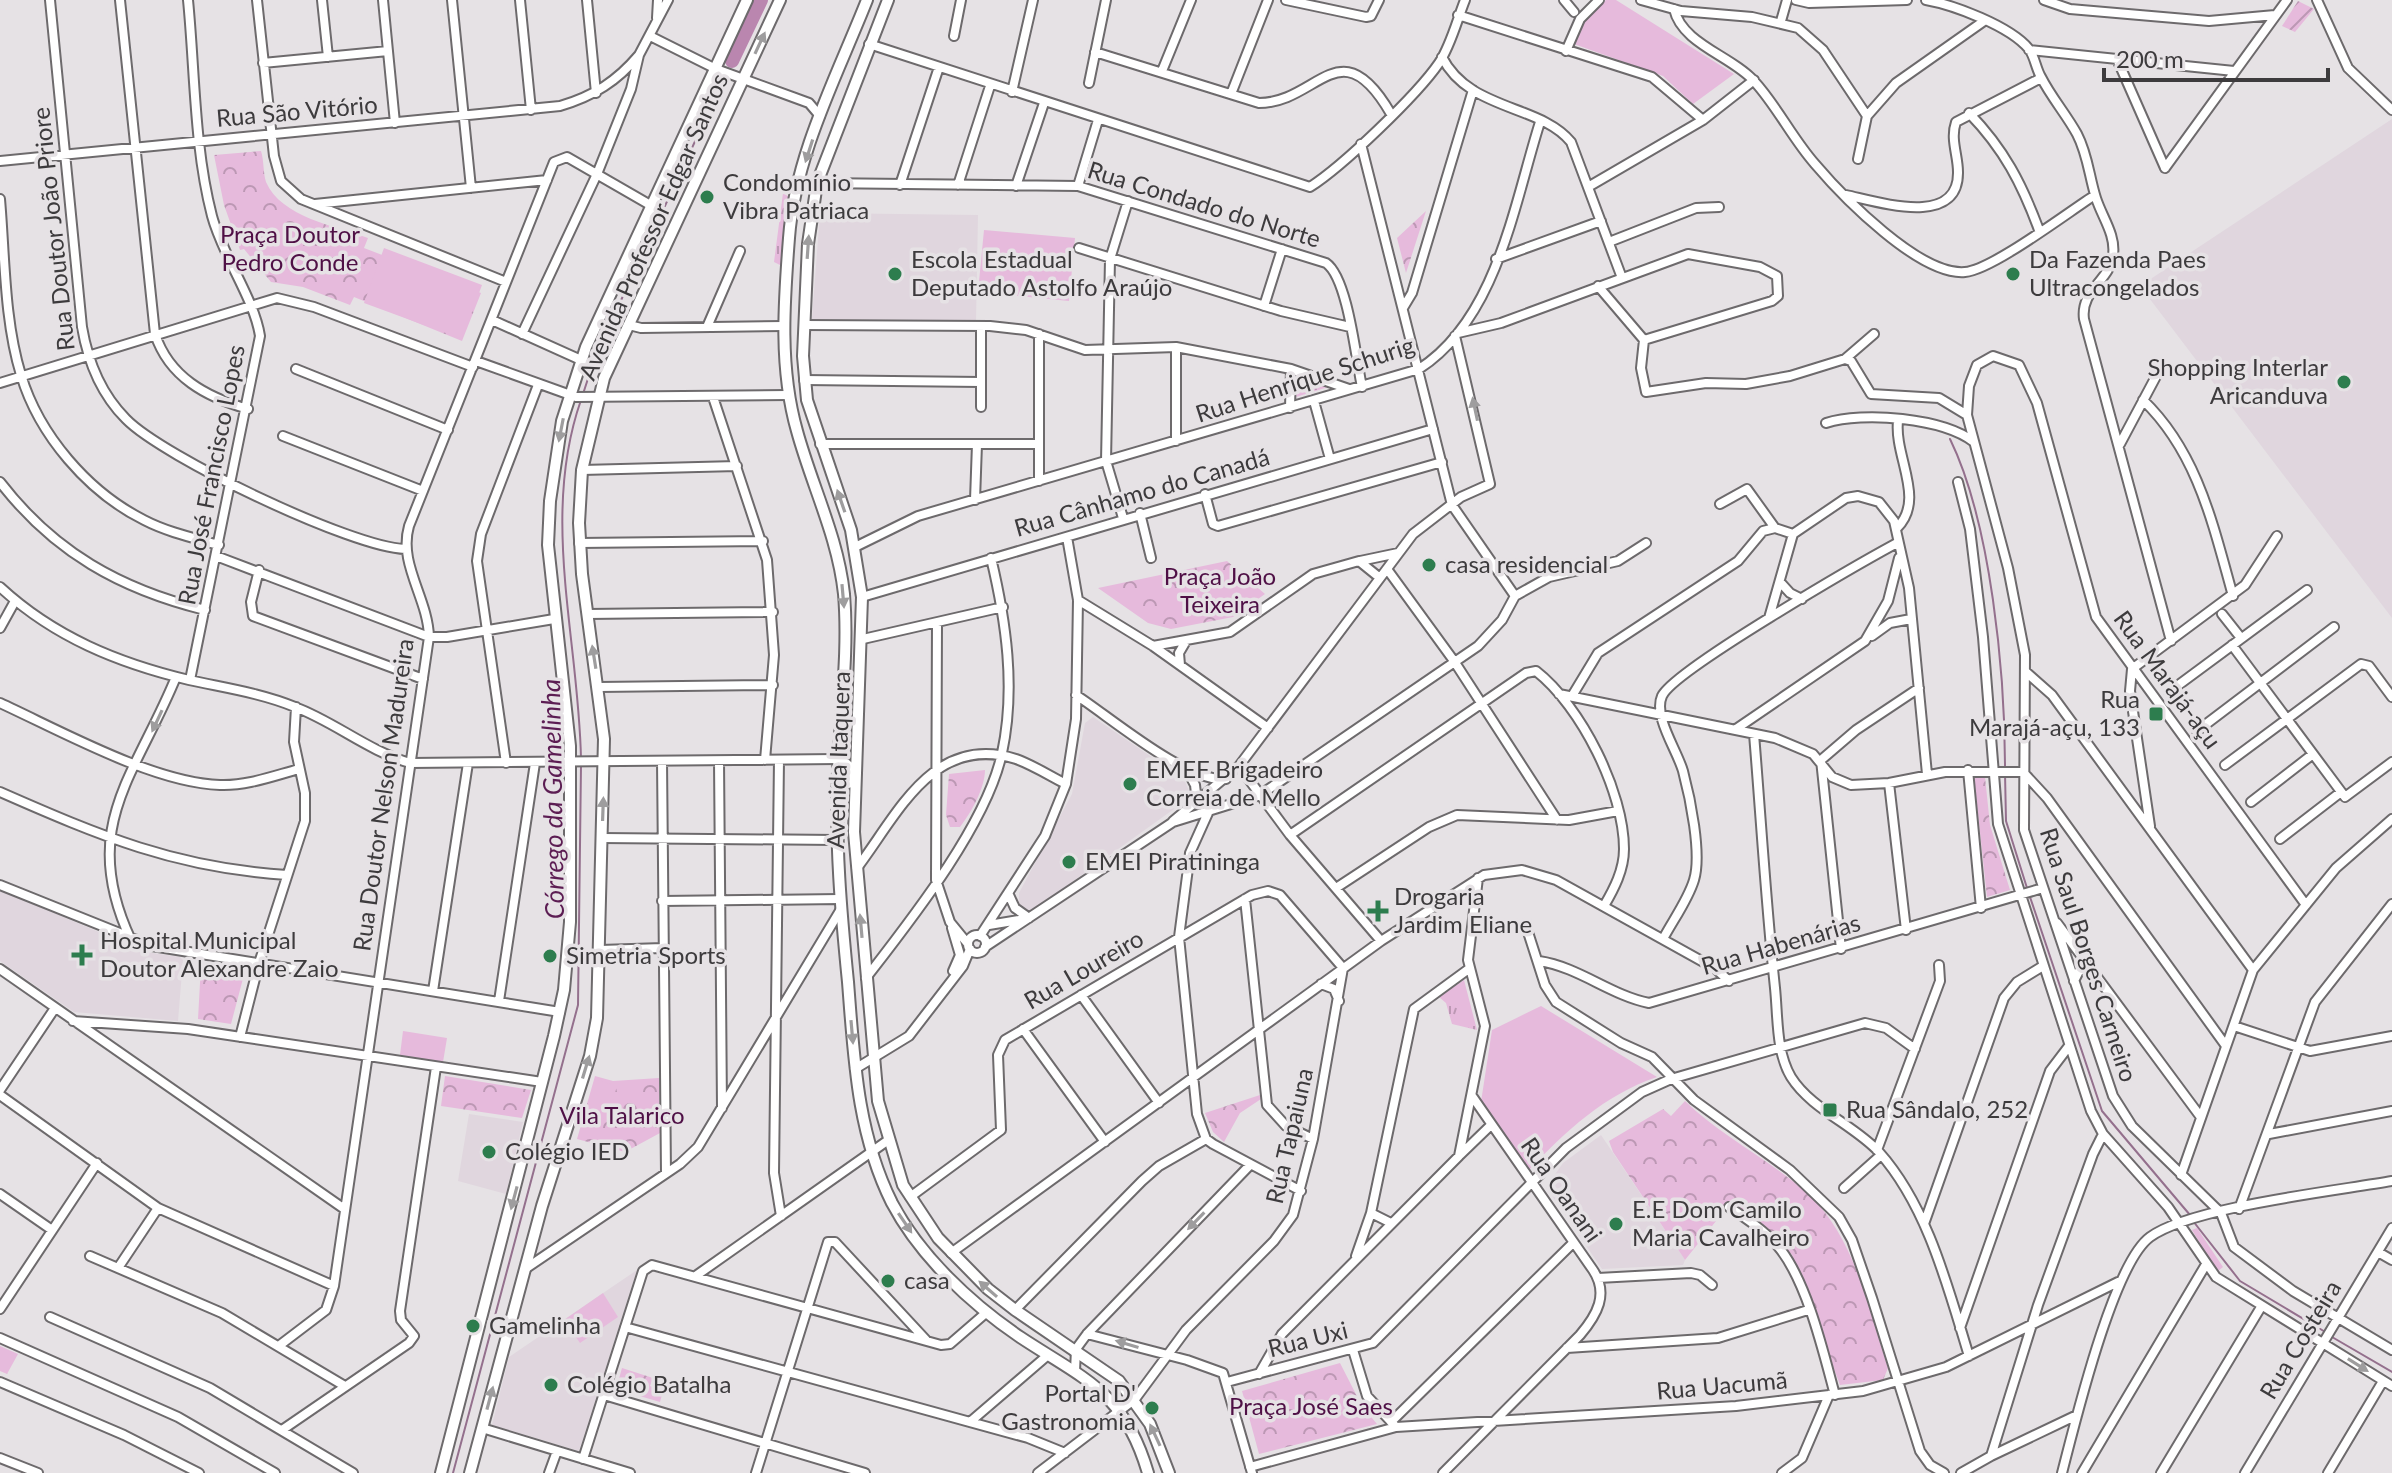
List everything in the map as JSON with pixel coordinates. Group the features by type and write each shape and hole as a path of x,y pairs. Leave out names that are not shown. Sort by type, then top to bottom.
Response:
{"main road":[{"name":"Avenida Professor Edgar Santos","path":"441,1473 560,1012 570,933 573,762 549,572 549,510 581,360 747,0"},
{"name":"Avenida Professor Edgar Santos","path":"470,1473 524,1269 590,1056 597,1018 602,762 599,687 579,543 582,470 595,398 780,0"},
{"name":"Avenida Itaquera","path":"867,0 820,116 793,205 784,326 788,395 841,569 845,657 836,840 855,1069 872,1153 907,1226 939,1268 987,1312 1097,1387 1121,1411 1148,1473"},
{"name":"Avenida Itaquera","path":"887,4 817,183 808,244 804,325 804,380 820,444 855,547 862,597 863,639 854,832 872,1059 887,1141 910,1197 951,1253 1015,1310 1106,1368 1135,1399 1158,1441 1169,1473"},
{"path":"838,759 845,762 848,769 849,814 854,832"}],"street":[{"name":"Rua Doutor João Priore","path":"50,0 87,355 109,399 140,433 184,462 383,546 405,549"},
{"path":"120,0 155,334 162,352 186,381 213,398 248,409"},
{"name":"Rua José Francisco Lopes","path":"188,0 200,141 216,228 260,336 248,409 190,680"},
{"path":"257,0 271,135 281,181 290,192 506,282"},
{"path":"322,0 328,57"},
{"path":"383,0 395,123"},
{"path":"452,0 471,188"},
{"path":"520,0 531,110"},
{"path":"587,0 596,93"},
{"path":"657,18 658,0"},
{"path":"522,334 597,174 631,89 639,55 668,0"},
{"path":"887,4 895,0"},
{"path":"954,36 961,0"},
{"path":"1012,92 1033,0"},
{"path":"1089,83 1106,0"},
{"path":"1162,71 1191,0"},
{"path":"1231,94 1268,0"},
{"path":"1286,0 1347,15 1371,16 1379,0"},
{"path":"869,44 1306,187 1313,186 1361,144 1442,57 1465,0"},
{"path":"1564,0 1574,12"},
{"path":"1566,51 1580,19 1599,0"},
{"path":"1641,0 1674,9 1781,21 1798,28 1817,44 1867,116"},
{"path":"1781,21 1787,0"},
{"path":"1796,0 1809,3 1907,0"},
{"path":"1926,0 1955,7 1984,21 2029,50 2234,71"},
{"path":"2044,0 2070,9 2209,21 2275,15"},
{"path":"2117,59 2165,168 2287,0"},
{"path":"2317,0 2348,68 2392,110"},
{"path":"1674,9 1687,32 1754,80 1814,163 1918,258 1953,272 1977,270 1991,264 2095,195"},
{"path":"1458,15 1652,77 1703,120"},
{"path":"1858,159 1867,116 1896,83 1984,21"},
{"path":"650,36 743,79 809,103 826,101"},
{"path":"2029,50 2041,78 2077,134 2088,161 2095,195 2112,234 2113,256 2084,304 2089,334 2171,641"},
{"path":"263,63 388,51"},
{"path":"1095,52 1259,103 1272,103 1298,92 1312,81 1343,72 1369,83 1391,114"},
{"name":"Rua São Vitório","path":"0,161 560,106 596,93 622,75 639,55"},
{"path":"1442,57 1452,75 1473,90 1564,132 1571,142 1622,278"},
{"path":"900,185 939,67"},
{"path":"1846,195 1918,206 1933,207 1945,202 1958,181 1953,130 1956,122 2041,78"},
{"path":"1588,187 1703,120 1754,80"},
{"path":"958,185 990,86"},
{"path":"1403,308 1412,293 1473,90"},
{"path":"809,103 820,116"},
{"path":"1016,186 1044,103"},
{"path":"1969,113 1989,133 2019,176 2039,230"},
{"path":"1078,186 1098,120"},
{"name":"Rua Henrique Schurig","path":"855,547 918,516 1419,369 1456,334 1478,302 1496,259 1540,122"},
{"path":"1361,144 1452,505 1515,596"},
{"path":"405,549 409,526 554,162 562,157 652,206"},
{"path":"314,204 547,180"},
{"name":"Rua Condado do Norte","path":"817,183 1078,186 1326,263 1335,271 1350,327"},
{"path":"0,199 13,336 21,376 44,424 85,478 144,521 219,545"},
{"path":"1123,518 1106,461 1110,259 1128,201"},
{"path":"1609,242 1696,208 1719,207"},
{"path":"1496,259 1601,221"},
{"path":"1079,248 1264,306 1350,327 1362,387"},
{"path":"1264,306 1282,249"},
{"path":"707,327 740,251"},
{"path":"950,922 977,953 1173,822 1218,786 1239,766 1422,525 1491,483 1456,334 1501,323 1690,253 1760,267 1777,276 1778,296 1772,301 1644,340"},
{"path":"1598,286 1644,340 1641,368 1645,392 1706,383 1746,384 1801,373 1845,359 1874,334"},
{"path":"0,383 249,304 277,298 314,307 573,396 788,395"},
{"path":"492,320 581,360"},
{"path":"629,325 641,328 784,326"},
{"path":"804,325 981,326 1039,334 1071,348 1176,347 1291,369 1351,390"},
{"path":"981,326 981,407"},
{"path":"1039,334 1039,481"},
{"path":"1176,347 1176,441"},
{"name":"Rua Marajá-açu","path":"1967,415 1969,386 1977,365 1993,356 2019,365 2037,403 2096,617 2306,905"},
{"path":"1845,359 1851,361 1871,394 1939,398 1967,415"},
{"path":"2119,444 2161,367"},
{"path":"296,369 448,430"},
{"path":"1290,408 1291,369"},
{"path":"804,380 981,382"},
{"path":"506,763 477,574 481,534 538,385"},
{"path":"713,397 763,541 773,612 773,685 765,760"},
{"path":"2143,400 2177,443 2195,473 2233,596"},
{"path":"1314,401 1330,459"},
{"path":"1949,429 1957,411"},
{"name":"Rua Saul Borges Carneiro","path":"1967,415 2014,593 2026,672 2020,771 2024,830 2040,888 2120,1109 2132,1126 2221,1213 2234,1247 2337,1321 2392,1350"},
{"path":"1826,423 1864,416 1949,429 1975,442"},
{"path":"1897,528 1906,519 1910,501 1898,445 1898,421"},
{"name":"Rua Cânhamo do Canadá","path":"862,597 1433,429"},
{"path":"283,436 423,491"},
{"path":"820,444 1039,444"},
{"path":"975,500 977,444"},
{"path":"1205,494 1215,526 1442,462"},
{"path":"582,470 737,466"},
{"path":"0,482 52,539 95,570 155,597 205,610"},
{"path":"1958,482 1972,541 1988,677 1998,824 2023,894 2069,1046 2103,1134 2181,1220 2205,1266 2227,1287 2326,1340 2388,1384 2328,1473"},
{"path":"1720,504 1747,489 1775,528"},
{"path":"1769,619 1793,534 1846,498 1858,496 1879,502 1897,528 1897,543 1909,588 1927,774"},
{"path":"1140,513 1151,558"},
{"path":"1572,696 1598,653 1738,561 1763,531 1775,528 1793,534"},
{"path":"2150,826 2148,797 2132,709 2132,669 2233,596 2253,577 2277,536"},
{"path":"855,1069 909,1036 963,966 972,937 980,936 989,925 1045,836 1066,784 1076,695 1078,600 1067,537"},
{"path":"579,543 763,541"},
{"path":"1173,822 1260,795 1491,635 1515,596 1549,577 1618,561 1646,543"},
{"path":"1663,939 1688,893 1696,865 1683,772 1661,712 1661,699 1668,686 1769,619 1897,543"},
{"name":"Rua Doutor Nelson Madureira","path":"334,1286 429,637 427,614 405,549"},
{"path":"1153,646 1240,628 1313,574 1398,553"},
{"path":"1865,641 1888,601 1900,555"},
{"path":"216,556 429,637 554,619"},
{"path":"865,978 976,819 1002,756 1008,677 1003,607 991,558"},
{"path":"1359,561 1380,578"},
{"path":"1387,569 1454,661 1557,820"},
{"path":"259,570 251,602 253,616 423,679"},
{"path":"1780,582 1790,593 1802,599"},
{"path":"0,587 49,627 92,649 176,677 296,707 383,754 410,763 838,759"},
{"path":"2169,692 2307,590"},
{"path":"1078,600 1153,646 1268,728"},
{"path":"0,628 15,601"},
{"path":"863,639 1003,607"},
{"path":"587,614 773,612"},
{"path":"2222,614 2241,638"},
{"path":"1736,729 1765,706 1890,623 1911,619"},
{"path":"937,623 936,880 960,955 948,983"},
{"path":"2197,731 2334,627"},
{"path":"1180,665 1179,653 1186,641"},
{"path":"2232,645 2341,792 2348,796 2392,762"},
{"path":"2225,765 2361,664 2369,666 2392,697"},
{"path":"1290,835 1533,670 1559,694 1600,760 1618,811 1624,849 1622,867 1604,906"},
{"path":"2026,672 2052,695 2253,970"},
{"path":"131,940 114,897 108,839 134,763 176,677"},
{"path":"599,687 773,685"},
{"path":"1821,760 1856,730 1919,688"},
{"path":"1559,694 1661,712 1798,746 1821,760 1832,777 1842,783 1889,783 1927,774 1968,770 2020,771 2047,798 2226,1046"},
{"path":"1076,695 1187,769 1212,779 1226,778"},
{"path":"2132,709 2139,700 2155,699"},
{"path":"0,703 134,763 178,778 223,785 299,769"},
{"path":"240,1037 259,963 305,821 294,742 296,707"},
{"path":"1754,734 1773,968 1786,1067 1800,1088 1879,1152 1924,1224 1969,1356"},
{"path":"2251,802 2313,754"},
{"path":"857,868 909,797 937,767 962,759 1002,756 1066,784"},
{"path":"779,760 774,1173 781,1216"},
{"path":"1821,760 1841,949"},
{"path":"662,761 666,1173"},
{"path":"719,761 722,1110"},
{"path":"433,991 468,763"},
{"path":"499,1001 535,763"},
{"path":"1239,766 1290,835 1381,941"},
{"path":"1187,769 1195,785 1197,801 1205,813"},
{"path":"1968,770 1981,908"},
{"path":"1889,783 1906,930"},
{"path":"1218,786 1218,801 1226,807"},
{"path":"0,792 108,839 221,870 287,875"},
{"path":"2280,839 2341,792"},
{"path":"2129,798 2140,801 2148,797"},
{"path":"1336,888 1429,827 1457,815 1557,820 1618,811"},
{"path":"1205,813 1190,853 1179,937 1197,1114 1206,1139 1301,1191"},
{"path":"2181,1175 2253,970 2356,848 2392,819"},
{"path":"602,838 836,840"},
{"path":"951,1253 1381,941 1478,878 1495,872 1522,870 1556,880 1716,969 1729,981"},
{"path":"1459,1156 1485,1026 1467,950 1478,878"},
{"path":"0,885 131,940 560,1012"},
{"name":"Rua Habenárias","path":"1539,961 1567,966 1632,1000 1649,1003 1981,908 2040,888"},
{"name":"Rua Loureiro","path":"910,1197 1001,1130 999,1049 1005,1040 1245,899 1268,891 1280,895 1343,968"},
{"path":"1009,895 1015,908 1030,918"},
{"path":"524,1269 666,1173 698,1147 778,1017 840,904 778,899 662,901"},
{"path":"1245,899 1267,1105 1286,1126 1313,1139"},
{"path":"2239,1209 2322,990 2392,904"},
{"path":"2052,915 2200,1116"},
{"path":"989,925 1030,918"},
{"path":"1527,929 1545,985 1556,1002 1621,1043 1646,1053 1694,1100 1790,1170 1839,1217 1852,1240 1923,1457 1944,1473"},
{"path":"980,936 985,947"},
{"path":"600,950 663,948"},
{"path":"1844,1188 1879,1152 1940,981 1939,965"},
{"path":"1924,1224 2004,998 2017,982 2043,966"},
{"path":"2074,981 2079,971 2090,967"},
{"name":"Rua Tapaiuna","path":"1038,1473 1135,1399 1166,1354 1286,1227 1301,1191 1313,1139 1343,968"},
{"path":"1355,1261 1371,1213 1414,1009 1470,968"},
{"path":"0,969 343,1208"},
{"path":"1321,984 1334,989 1339,1002"},
{"path":"1081,995 1159,1103"},
{"path":"55,1008 0,1092 158,1208 334,1286 326,1310 280,1345"},
{"path":"73,1021 188,1029 542,1082"},
{"name":"Rua Uxi","path":"1227,1382 1373,1343 1586,1130 1642,1092 1671,1079 1865,1023 1886,1028 1915,1049"},
{"path":"2234,1026 2298,1050 2324,1050 2392,1036"},
{"path":"1023,1029 1105,1142"},
{"path":"1960,1328 2050,1071 2069,1046"},
{"path":"282,1430 343,1385 409,1343 414,1336 401,1320 400,1311 436,1067"},
{"name":"Rua Oanani","path":"1443,1473 1597,1313 1601,1293 1598,1278 1472,1096"},
{"path":"2269,1134 2392,1111"},
{"path":"1259,1374 1282,1334 1491,1125"},
{"path":"1991,1456 2031,1327 2103,1134"},
{"path":"1015,1310 1142,1181 1159,1166 1206,1139"},
{"path":"697,1275 887,1141"},
{"path":"0,1309 4,1294 97,1163"},
{"path":"1075,1371 1076,1349 1087,1334 1250,1165"},
{"path":"2062,1473 2118,1282 2135,1251 2150,1237 2181,1220 2392,1181"},
{"path":"0,1194 52,1230"},
{"path":"1729,1207 1779,1247 1798,1280 1832,1395 1802,1458 1782,1473"},
{"path":"118,1268 158,1208"},
{"path":"1371,1213 1391,1223"},
{"name":"Rua Costeira","path":"2245,1473 2392,1228"},
{"path":"756,1473 828,1242 833,1241 928,1341"},
{"path":"1353,1350 1367,1396 1394,1425 1573,1243"},
{"path":"2378,1252 2392,1260"},
{"path":"90,1256 222,1313 343,1385"},
{"path":"583,1459 643,1271 657,1265 928,1341 950,1344 987,1312"},
{"path":"2082,1473 2205,1266"},
{"path":"1598,1278 1691,1273 1700,1275 1712,1285"},
{"name":"Rua Uacumã","path":"1251,1470 1394,1425 1491,1423 1736,1406 1832,1395 1899,1382 1969,1356 2118,1282"},
{"path":"2161,1473 2261,1307"},
{"path":"1566,1348 1718,1338 1808,1310"},
{"path":"50,1317 210,1388 353,1473"},
{"path":"625,1327 970,1422 1055,1447 1065,1453"},
{"path":"1087,1334 1217,1371 1227,1382 1251,1470"},
{"path":"0,1338 178,1417 275,1473"},
{"path":"970,1422 1048,1355"},
{"path":"0,1382 124,1435 199,1473"},
{"path":"604,1395 865,1473"},
{"path":"1961,1473 2077,1415"},
{"path":"482,1428 630,1473"},
{"path":"549,1473 557,1451"},
{"path":"3,1458 38,1473"},
{"path":"1051,1463 1055,1473"}],"shaded area":[{"path":"2392,119 2392,618 2140,286"},
{"name":"Escola Estadual Deputado Astolfo Araújo","path":"820,213 978,215 976,322 812,319"},
{"name":"EMEF Brigadeiro Correia de Mello","path":"1093,717 1184,779 1189,791 1188,799 1030,912 1019,905 1019,893 1072,794 1085,723"},
{"name":"Hospital Municipal Doutor Alexandre Zaio","path":"0,890 146,952 180,957 183,960 178,1021 74,1012 0,961"},
{"name":"Colégio IED","path":"469,1114 523,1122 506,1194 458,1181"},
{"name":"E.E Dom Camilo Maria Cavalheiro","path":"1601,1135 1685,1260 1683,1265 1602,1269 1546,1187 1563,1163"},
{"name":"Colégio Batalha","path":"637,1270 579,1451 492,1425 509,1357"}],"green space":[{"path":"1606,0 1616,0 1734,74 1693,104 1663,76 1574,44 1585,20"},
{"path":"2298,1 2314,9 2295,32 2282,26"},
{"name":"Praça Doutor Pedro Conde","path":"261,151 266,182 273,194 296,212 368,238 364,248 481,293 462,341 354,297 350,305 303,287 271,282 244,249 240,250 224,205 214,155"},
{"path":"783,193 789,197 782,266 774,262"},
{"path":"1426,211 1406,273 1397,238"},
{"path":"984,230 1075,238 1069,301 978,292"},
{"path":"266,234 283,259 270,267 254,242"},
{"path":"384,248 482,285 462,339 364,303"},
{"path":"1300,379 1326,386 1328,387 1296,397"},
{"name":"Praça João Teixeira","path":"1227,561 1265,594 1233,617 1171,629 1148,623 1098,588"},
{"path":"985,770 980,792 969,815 960,827 950,827 946,815 949,774"},
{"path":"1974,777 1985,777 1990,825 2010,890 1987,897"},
{"path":"201,965 245,971 231,1024 198,1019"},
{"path":"1464,980 1477,1030 1452,1024 1446,1003 1439,997"},
{"path":"1541,1006 1657,1077 1603,1104 1529,1170 1481,1102 1492,1030"},
{"path":"403,1031 447,1038 443,1062 400,1055"},
{"path":"445,1076 531,1090 522,1118 441,1106"},
{"name":"Vila Talarico","path":"595,1076 613,1081 659,1078 660,1133 625,1152 577,1139"},
{"path":"595,1079 617,1086 607,1120 585,1113"},
{"path":"1260,1095 1261,1099 1240,1113 1224,1142 1213,1132 1205,1113"},
{"path":"1685,1101 1794,1182 1825,1212 1849,1253 1867,1299 1888,1368 1883,1380 1840,1385 1792,1255 1769,1230 1732,1201 1685,1260 1613,1152 1609,1141 1663,1109 1671,1116"},
{"path":"2197,1228 2223,1267 2217,1272 2192,1230"},
{"path":"603,1293 618,1317 580,1343 564,1320"},
{"path":"0,1346 18,1354 7,1374 0,1371"},
{"name":"Praça José Saes","path":"1340,1363 1362,1406 1377,1424 1259,1454 1242,1391"},
{"path":"622,1368 653,1378 650,1386 663,1391 660,1402 616,1389"}],"waterway":[{"name":"Córrego da Gamelinha","path":"732,61 761,0"},
{"name":"Córrego da Gamelinha","path":"583,394 596,354 718,92"},
{"name":"Córrego da Gamelinha","path":"581,400 569,444 563,489 562,534 581,759"},
{"path":"1950,439 1976,512 1993,599 2002,688 2005,767"},
{"name":"Córrego da Gamelinha","path":"453,1473 578,1005 581,765"},
{"path":"2005,773 2006,821 2027,888"},
{"path":"2029,894 2102,1111 2190,1215"},
{"path":"2193,1221 2240,1281 2327,1333"},
{"path":"2332,1337 2392,1372"}],"place":[{"name":"Condomínio Vibra Patriaca","path":"707,197"},
{"name":"Escola Estadual Deputado Astolfo Araújo","path":"895,274"},
{"name":"Da Fazenda Paes Ultracongelados","path":"2013,274"},
{"name":"Shopping Interlar Aricanduva","path":"2344,382"},
{"name":"casa residencial","path":"1429,565"},
{"name":"Rua Marajá-açu, 133","path":"2156,714"},
{"name":"EMEF Brigadeiro Correia de Mello","path":"1130,784"},
{"name":"EMEI Piratininga","path":"1069,862"},
{"name":"Drogaria Jardim Eliane","path":"1378,911"},
{"name":"Hospital Municipal Doutor Alexandre Zaio","path":"82,955"},
{"name":"Simetria Sports","path":"550,956"},
{"name":"Rua Sândalo, 252","path":"1830,1110"},
{"name":"Colégio IED","path":"489,1152"},
{"name":"E.E Dom Camilo Maria Cavalheiro","path":"1616,1224"},
{"name":"casa","path":"888,1281"},
{"name":"Gamelinha","path":"473,1326"},
{"name":"Colégio Batalha","path":"551,1385"},
{"name":"Portal D' Gastronomia","path":"1152,1408"}]}
